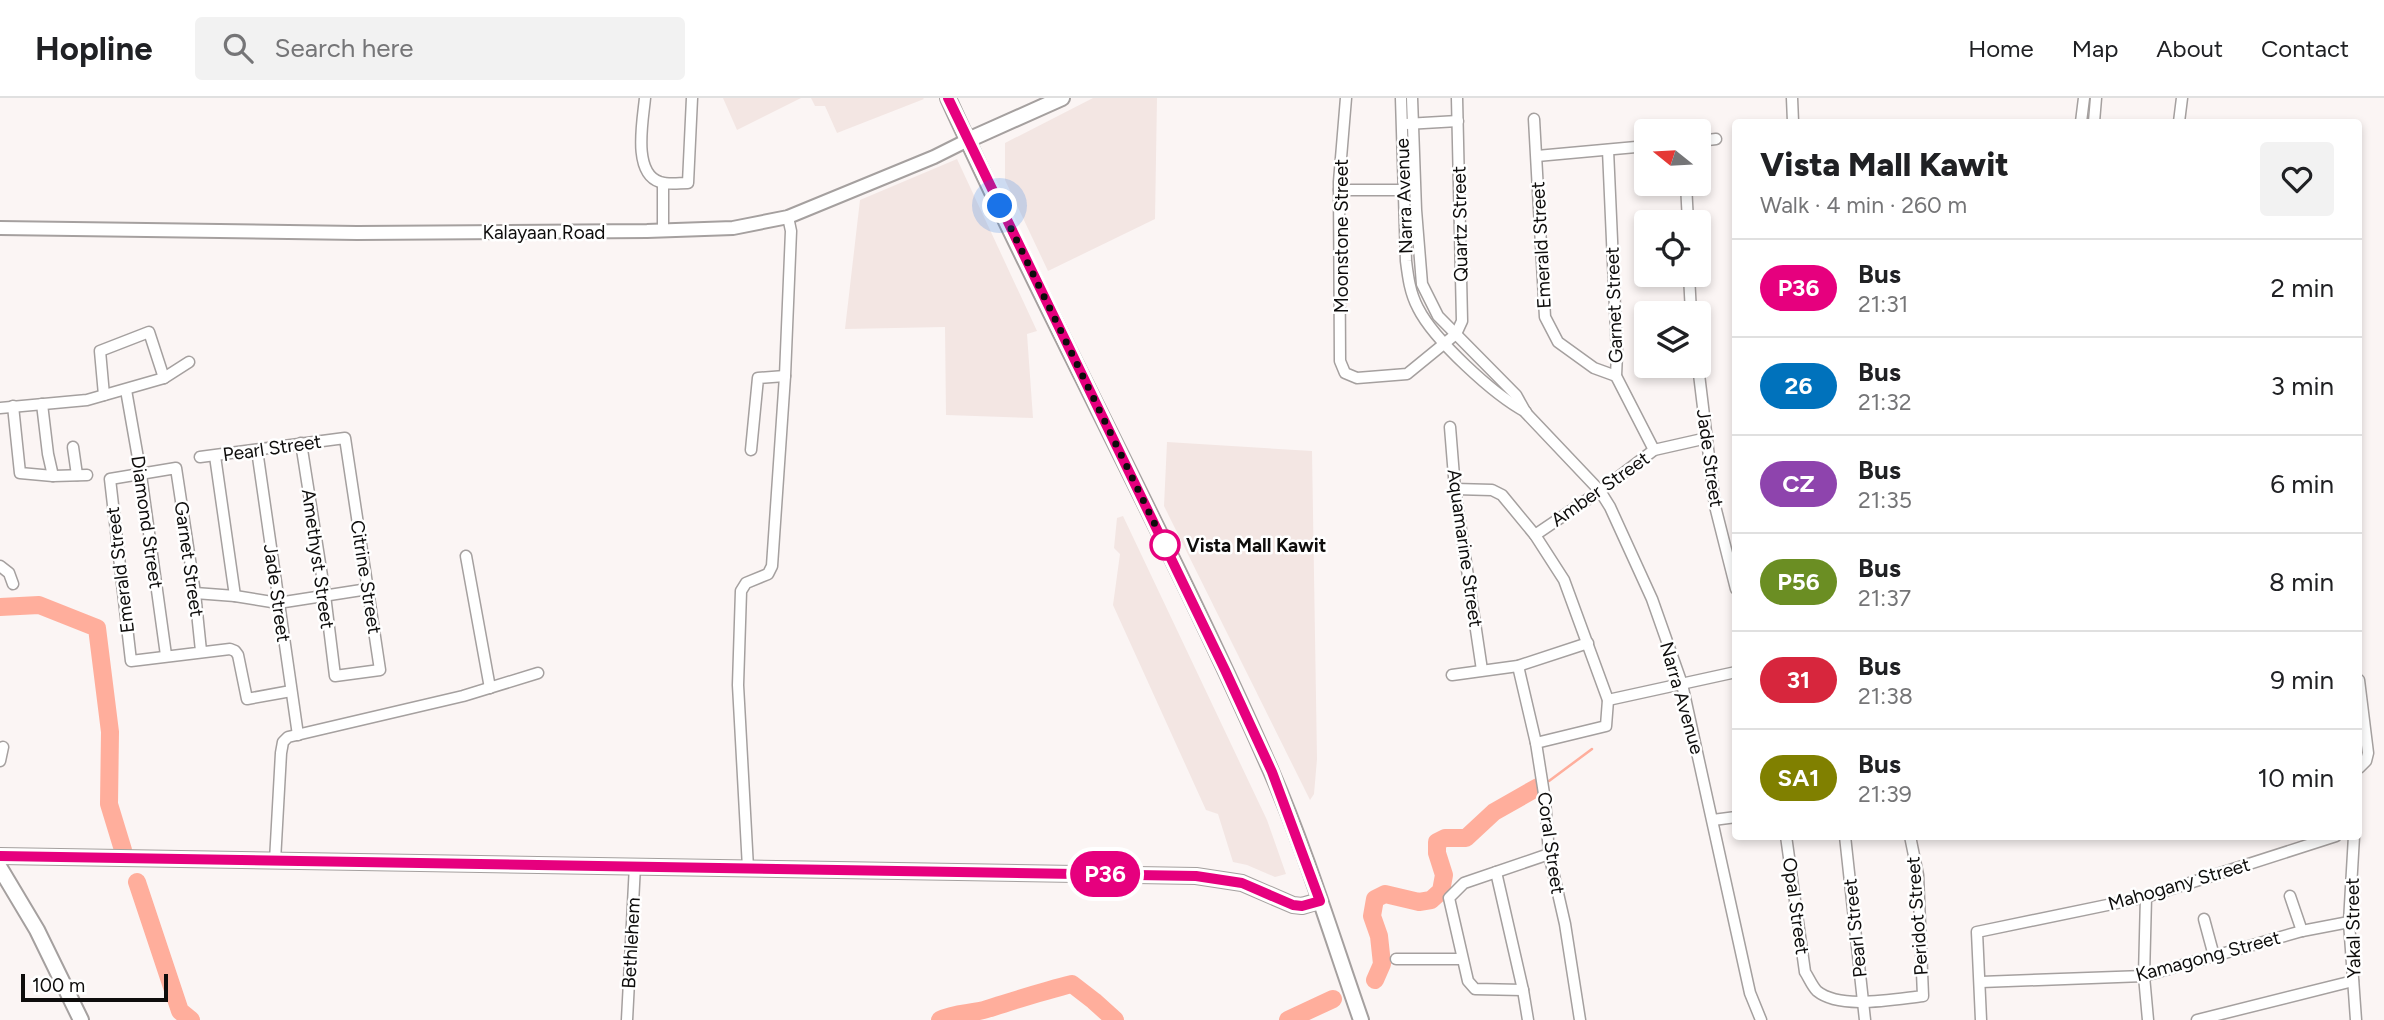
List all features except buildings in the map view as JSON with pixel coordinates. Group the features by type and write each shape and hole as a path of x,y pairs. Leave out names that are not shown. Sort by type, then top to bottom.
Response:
{"main road":[{"path":"948,98 1272,772 1362,1020"},
{"name":"Kalayaan Road","path":"968,140 1062,98"},
{"path":"0,856 1196,876 1242,883 1293,905 1302,906 1320,901"},
{"path":"0,868 37,930 81,1020"}],"street":[{"path":"645,98 642,150 644,167 652,178 663,183 688,183 692,98"},
{"name":"Moonstone Street","path":"1346,98 1339,190 1340,362 1345,373 1357,378 1407,374 1446,344"},
{"name":"Narra Avenue","path":"1401,98 1407,124 1410,190 1422,285 1438,316 1516,395 1526,412 1600,491 1652,599 1682,684 1750,993 1761,1020"},
{"name":"Narra Avenue","path":"1407,124 1412,98"},
{"name":"Quartz Street","path":"1456,334 1462,321 1457,98"},
{"path":"1793,98 1793,119"},
{"path":"2081,119 2084,98"},
{"path":"2094,119 2096,98"},
{"path":"2179,119 2182,98"},
{"name":"Emerald Street","path":"1534,119 1545,317 1558,342 1594,368 1616,376"},
{"path":"1407,124 1458,121"},
{"path":"1712,139 1716,139"},
{"name":"Kalayaan Road","path":"0,228 357,233 733,228 788,216 934,157 968,140"},
{"path":"1537,156 1634,147"},
{"name":"Garnet Street","path":"1608,150 1616,376 1654,450"},
{"path":"663,183 663,230"},
{"path":"1339,190 1410,190"},
{"name":"Narra Avenue","path":"1410,190 1406,261 1410,287 1418,308 1446,344 1487,385 1509,403 1526,412"},
{"path":"748,868 738,685 741,591 746,583 768,574 772,566 785,376 791,232 788,216"},
{"path":"104,395 100,351 149,332 164,378"},
{"path":"1446,344 1456,334"},
{"path":"0,408 79,401 126,390 164,378 189,362"},
{"path":"751,450 758,378 785,376"},
{"name":"Jade Street","path":"1700,378 1715,506 1732,573"},
{"name":"Diamond Street","path":"126,390 141,475 166,655"},
{"path":"42,404 53,476"},
{"path":"13,406 20,473 82,475 73,447"},
{"name":"Aquamarine Street","path":"1450,427 1455,489 1482,670"},
{"name":"Pearl Street","path":"200,457 345,438"},
{"name":"Citrine Street","path":"335,676 380,670 345,438"},
{"name":"Amber Street","path":"1535,535 1654,450 1707,438"},
{"name":"Amethyst Street","path":"301,443 335,676"},
{"name":"Jade Street","path":"257,450 298,735"},
{"path":"215,456 234,596"},
{"name":"Garnet Street","path":"141,475 176,468 201,651"},
{"name":"Emerald Street","path":"141,475 110,479 131,661 166,655"},
{"path":"1455,489 1492,490 1502,495 1535,535 1564,580 1608,700 1605,726 1536,743"},
{"path":"466,556 489,688"},
{"path":"0,566 9,573 13,584"},
{"path":"195,593 278,603 368,589"},
{"path":"1452,675 1518,666 1588,643"},
{"path":"166,655 235,651 247,699 291,691"},
{"name":"Coral Street","path":"1518,666 1536,743 1545,800 1549,854 1565,924 1580,1020"},
{"path":"275,861 281,752 283,742 288,737 489,688 538,673"},
{"path":"1608,700 1732,674"},
{"path":"2362,704 2368,753 2362,765"},
{"path":"0,761 3,747"},
{"path":"1713,820 1732,818"},
{"name":"Opal Street","path":"1787,840 1805,972 1815,989 1825,996 1842,1001 1863,1002 1923,996"},
{"name":"Pearl Street","path":"1845,840 1865,1020"},
{"name":"Peridot Street","path":"1911,840 1918,875 1923,996"},
{"name":"Mahogany Street","path":"1981,982 1977,932 2146,897 2324,840"},
{"name":"Yakal Street","path":"2354,840 2349,922 2356,1020"},
{"path":"1523,990 1475,989 1468,981 1448,898 1464,883 1549,854"},
{"name":"Bethlehem","path":"627,1020 635,865"},
{"path":"1496,872 1528,1020"},
{"path":"2290,896 2302,931"},
{"path":"2146,897 2144,976 2148,1020"},
{"path":"2204,919 2214,956"},
{"name":"Kamagong Street","path":"1981,982 2144,976 2302,931 2349,922"},
{"path":"1396,959 1461,959"},
{"path":"2197,1020 2353,981"},
{"path":"1981,982 1981,1020"},
{"path":"2247,1006 2248,1020"}],"shaded area":[{"path":"723,98 801,98 737,130"},
{"path":"811,98 924,99 837,133 825,106 815,106"},
{"path":"1093,98 1157,98 1155,219 1048,271 1005,180 1005,143"},
{"path":"957,159 1037,331 1027,334 1033,418 946,415 945,327 845,329 860,200"},
{"path":"1167,442 1312,451 1317,759 1314,794 1310,800 1164,506"},
{"path":"1123,516 1267,820 1286,874 1275,877 1233,862 1218,814 1206,810 1113,605 1120,554 1114,548 1117,518"}],"waterway":[{"path":"0,607 39,605 97,628 110,732 109,804 123,850"},
{"path":"1549,781 1592,749"},
{"path":"1375,980 1382,964 1379,936 1372,916 1375,899 1385,894 1419,902 1431,900 1441,891 1444,875 1437,853 1437,842 1445,838 1466,838 1494,812 1538,787"},
{"path":"137,882 180,1011 191,1020"},
{"path":"940,1020 981,1011 1072,984 1115,1020"},
{"path":"1288,1020 1333,999"}],"bus line":[{"name":"P36","path":"0,856 1196,876 1242,883 1293,905 1302,906 1320,901 1272,772 1225,670 948,98"}],"place":[{"name":"Vista Mall Kawit","path":"1165,545"}],"route":[{"path":"1000,206 1165,545"}]}
